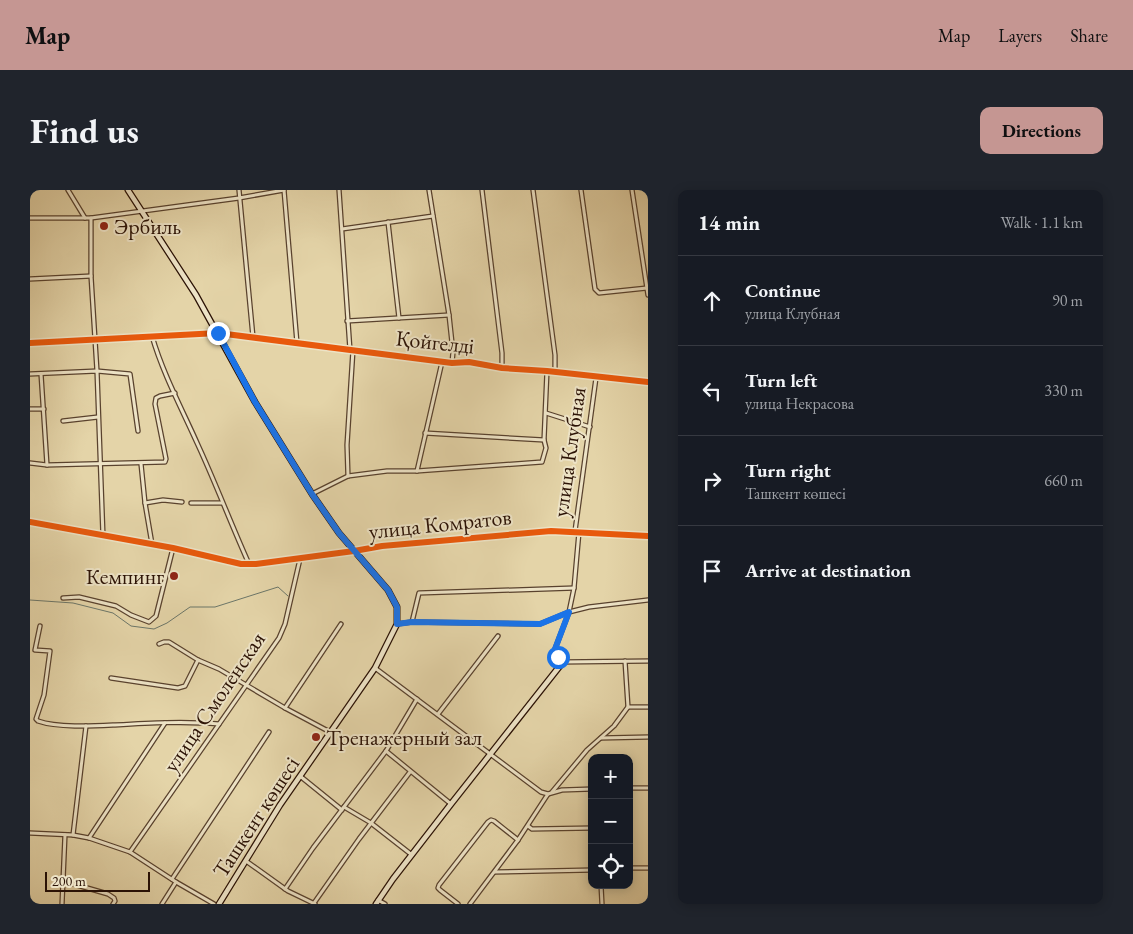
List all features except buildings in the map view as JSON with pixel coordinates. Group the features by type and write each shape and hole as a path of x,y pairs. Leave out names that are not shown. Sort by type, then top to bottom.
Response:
{"main road":[{"path":"128,190 196,295 255,402 312,494 354,551 388,590 397,607 397,624"},
{"name":"Қойгелді","path":"218,333 442,362 469,362 502,368 648,382"},
{"name":"Ташкент көшесі","path":"219,904 300,776 375,668 397,624"},
{"path":"377,902 451,804 563,662"}],"street":[{"path":"68,190 85,219"},
{"path":"239,190 253,337"},
{"path":"30,218 85,219 240,198 284,190 297,343"},
{"path":"339,190 347,321 352,350 347,445 348,476"},
{"path":"429,190 449,315 453,352 452,363"},
{"path":"482,190 502,353 502,368"},
{"path":"533,190 555,355 555,372"},
{"path":"581,190 595,289 599,293 647,288"},
{"path":"632,190 648,295"},
{"path":"342,229 434,216"},
{"path":"91,218 91,276 97,371 103,536"},
{"path":"388,222 399,318"},
{"path":"30,279 91,276"},
{"path":"347,321 449,315"},
{"path":"30,343 218,333"},
{"path":"152,336 160,360 249,564"},
{"path":"417,471 442,362"},
{"path":"30,374 97,371 130,374 138,431"},
{"path":"312,494 348,476 387,471 417,471 542,462 546,448 544,440 546,371"},
{"path":"41,374 47,465"},
{"name":"улица Клубная","path":"563,662 555,654 555,649 569,612 574,588 577,532 596,378"},
{"path":"30,463 47,465 100,465 162,463 166,459 155,404 156,398 175,393"},
{"path":"30,409 44,409"},
{"path":"546,413 590,427"},
{"path":"63,421 98,417"},
{"path":"426,433 544,440"},
{"path":"141,464 152,544"},
{"path":"145,503 163,500 182,502"},
{"path":"191,503 222,503"},
{"name":"улица Комратов","path":"30,522 173,548 241,564 300,559 383,545 551,531 648,536"},
{"path":"63,598 79,597 116,606 131,615 149,622 156,616 173,548"},
{"name":"улица Смоленская","path":"130,852 279,638 300,559"},
{"path":"412,622 419,593 574,588"},
{"path":"397,624 412,622 540,624 569,612 648,600"},
{"path":"285,708 341,624"},
{"path":"40,626 36,650 50,651 44,695 36,718 41,722 86,726 196,722 219,724"},
{"path":"438,714 498,636"},
{"path":"159,644 169,642 198,660 219,668 331,733"},
{"path":"111,678 178,688 185,686 198,660"},
{"path":"470,904 528,826 549,793 587,750 614,726 628,708 625,661"},
{"path":"563,662 648,661"},
{"path":"375,668 541,792 588,789"},
{"path":"285,889 313,848 386,751 417,698"},
{"path":"628,708 648,707"},
{"path":"88,838 165,723"},
{"path":"73,835 86,726"},
{"path":"162,904 174,880 269,732"},
{"path":"601,738 648,737"},
{"path":"386,751 451,804"},
{"path":"246,861 285,889 315,904 324,886 410,772"},
{"path":"300,776 343,809 371,823 412,855"},
{"path":"633,788 648,788"},
{"path":"458,904 438,888 491,820 518,840"},
{"path":"528,826 532,829 588,828"},
{"path":"30,833 73,835 130,852 214,904"},
{"path":"62,904 64,834"},
{"path":"633,868 648,868"},
{"path":"494,872 588,870"},
{"path":"63,881 108,894 114,898 113,904"},
{"path":"601,889 602,904"},
{"path":"377,902 385,904"}],"waterway":[{"path":"30,600 73,603 113,613 131,626 154,629 167,623 190,607 215,607 278,587 288,596"}],"cycle path":[{"path":"30,343 218,333 452,363 469,362 502,368 648,382"},
{"path":"30,522 173,548 241,564 256,564 382,546 551,531 648,536"}],"place":[{"name":"Эрбиль","path":"104,226"},
{"name":"Кемпинг","path":"174,576"},
{"name":"Тренажерный зал","path":"316,737"}],"route":[{"path":"218,333 255,402 312,494 339,533 388,590 397,607 397,624 412,622 540,624 569,612 555,649 555,654 558,657"}]}
